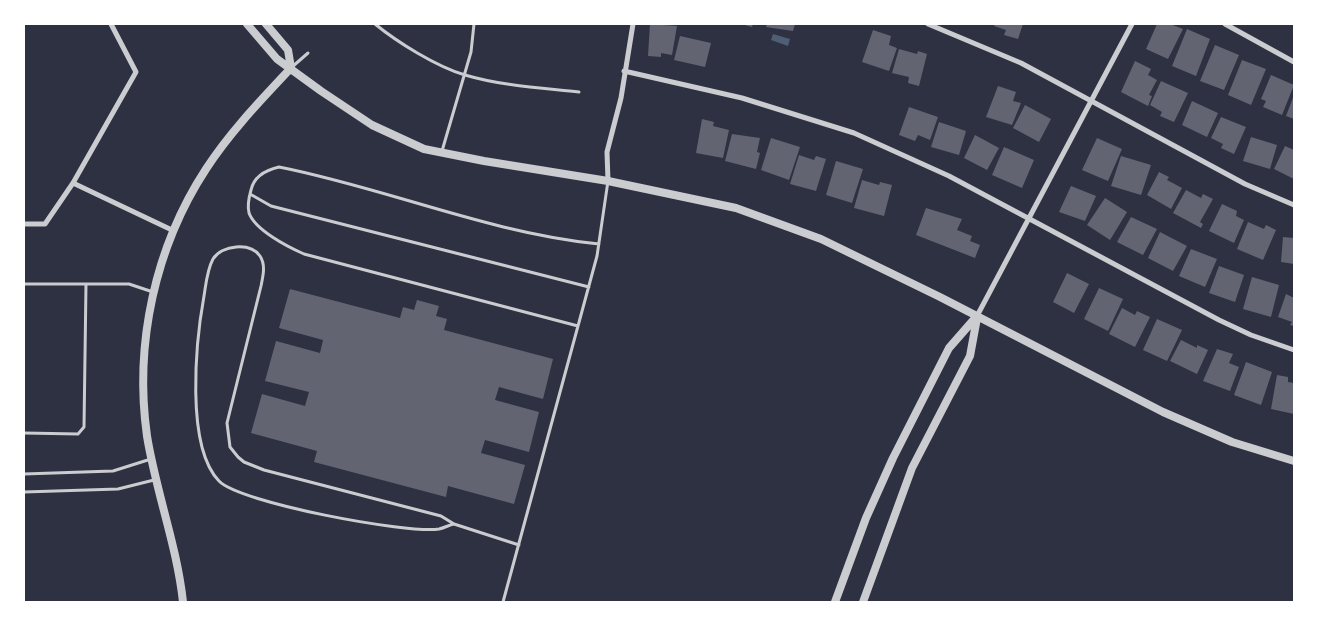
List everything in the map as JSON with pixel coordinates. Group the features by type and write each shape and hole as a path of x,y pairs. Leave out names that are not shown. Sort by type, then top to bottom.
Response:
{"street":[{"path":"24,224 45,224 73,183 136,72 111,24"},
{"path":"248,24 277,59 372,125 424,149 608,181 736,208 821,239 977,316 1163,412 1232,442 1294,461"},
{"path":"266,24 288,50 291,68"},
{"path":"608,181 608,152 633,24"},
{"path":"928,24 1021,62 1245,184 1294,205"},
{"path":"835,602 866,518 893,458 949,348 977,316 1132,24"},
{"path":"1225,24 1294,62"},
{"path":"182,602 172,540 156,479 145,413 143,378 147,324 154,292 174,231 206,169 232,134 291,68"},
{"path":"624,71 742,98 854,133 949,176 1219,320 1251,335 1294,350"},
{"path":"73,183 174,231"},
{"path":"863,602 912,468 970,356 977,316"}],"lane":[{"path":"375,24 398,42 464,75 517,86 580,92"},
{"path":"442,153 471,52 474,24"},
{"path":"291,68 308,53"},
{"path":"578,326 304,254 276,240 253,221 249,212 252,186 260,174 279,167 489,223 569,241 599,244"},
{"path":"503,602 589,287 599,244 608,181"},
{"path":"250,194 272,206 589,287"},
{"path":"454,524 439,529 344,519 299,510 246,494 227,488 218,480 206,458 200,438 196,401 196,356 208,274 214,258 221,252 243,247 259,255 263,262 261,286 227,423 230,447 238,457 244,462 264,470 422,510 441,516 454,524 519,545"},
{"path":"24,284 129,284 154,292"},
{"path":"24,433 78,434 84,427 86,284"},
{"path":"24,474 113,472 152,459"},
{"path":"24,492 118,489 156,479"}],"water":[{"path":"773,34 790,39 788,46 771,40"}],"building":[{"path":"650,24 677,26 672,55 661,53 661,57 648,56"},
{"path":"741,24 753,24 752,27"},
{"path":"767,24 795,24 793,31 766,27"},
{"path":"995,24 1023,24 1018,39 1004,35 1006,30 994,26"},
{"path":"1157,24 1170,24 1183,29 1168,59 1146,49"},
{"path":"1187,29 1210,39 1196,76 1172,66"},
{"path":"873,30 891,36 889,45 897,48 889,71 862,62"},
{"path":"680,36 711,43 705,67 674,60"},
{"path":"1215,45 1239,55 1224,90 1200,81"},
{"path":"899,49 917,54 918,51 927,54 919,86 908,83 909,77 892,73"},
{"path":"1242,60 1266,69 1251,105 1228,95"},
{"path":"1135,61 1151,69 1148,75 1157,80 1149,95 1152,96 1148,106 1121,92"},
{"path":"1271,75 1294,85 1282,115 1263,107 1266,101 1261,99"},
{"path":"1161,81 1188,93 1174,122 1160,116 1162,112 1150,105"},
{"path":"998,86 1016,92 1013,101 1021,103 1012,125 986,117"},
{"path":"1294,95 1294,119 1286,116"},
{"path":"1192,101 1218,113 1207,137 1182,125"},
{"path":"1025,105 1051,119 1039,142 1013,128"},
{"path":"909,107 938,117 930,140 918,135 915,141 899,135"},
{"path":"1221,117 1246,127 1234,154 1221,148 1223,144 1211,138"},
{"path":"702,119 714,122 713,126 729,130 723,158 696,153"},
{"path":"939,122 966,131 959,155 931,147"},
{"path":"732,134 760,138 757,152 760,153 756,169 725,161"},
{"path":"975,135 999,148 987,170 964,158"},
{"path":"1251,137 1277,145 1270,169 1243,161"},
{"path":"771,138 800,147 789,180 761,170"},
{"path":"1097,138 1122,149 1108,181 1082,170"},
{"path":"1285,146 1294,150 1294,179 1274,169"},
{"path":"1004,147 1034,160 1022,188 992,175"},
{"path":"799,155 814,160 816,156 826,159 816,191 790,184"},
{"path":"1121,156 1151,165 1141,195 1111,186"},
{"path":"836,161 863,169 852,203 826,195"},
{"path":"1159,172 1169,177 1167,180 1182,188 1171,209 1147,195"},
{"path":"862,180 879,185 880,182 892,185 884,216 854,208"},
{"path":"1071,186 1096,196 1085,221 1059,212"},
{"path":"1186,190 1201,198 1203,194 1213,199 1200,222 1203,224 1201,228 1173,213"},
{"path":"1105,198 1127,212 1110,240 1087,225"},
{"path":"1222,204 1237,211 1236,216 1244,220 1234,243 1209,231"},
{"path":"926,208 962,219 957,230 972,236 970,241 980,245 975,258 916,235"},
{"path":"1131,217 1157,229 1143,255 1117,242"},
{"path":"1248,222 1264,229 1266,225 1276,230 1263,260 1237,249"},
{"path":"1160,232 1187,246 1173,271 1148,258"},
{"path":"1283,237 1294,238 1294,264 1281,262"},
{"path":"1191,249 1217,259 1205,287 1179,276"},
{"path":"1219,266 1244,275 1235,302 1209,293"},
{"path":"1067,273 1089,284 1074,313 1053,302"},
{"path":"1252,277 1279,285 1271,317 1243,309"},
{"path":"1099,288 1123,299 1108,331 1084,319"},
{"path":"290,289 400,318 403,307 414,310 417,300 439,306 436,316 447,319 444,330 553,359 543,399 499,387 495,400 539,412 529,452 485,440 481,453 525,465 514,504 448,486 446,497 314,462 317,451 251,433 262,394 305,406 309,392 265,381 276,341 320,353 323,340 279,328"},
{"path":"1286,294 1294,298 1294,326 1290,325 1292,322 1278,317"},
{"path":"1122,308 1135,315 1137,311 1150,317 1135,347 1109,334"},
{"path":"1157,319 1182,330 1167,361 1143,350"},
{"path":"1181,340 1197,348 1197,345 1208,350 1197,374 1170,361"},
{"path":"1217,349 1233,354 1229,363 1239,367 1230,391 1203,381"},
{"path":"1246,362 1272,372 1261,405 1234,395"},
{"path":"1277,375 1288,377 1288,382 1294,383 1294,414 1271,409"}]}
